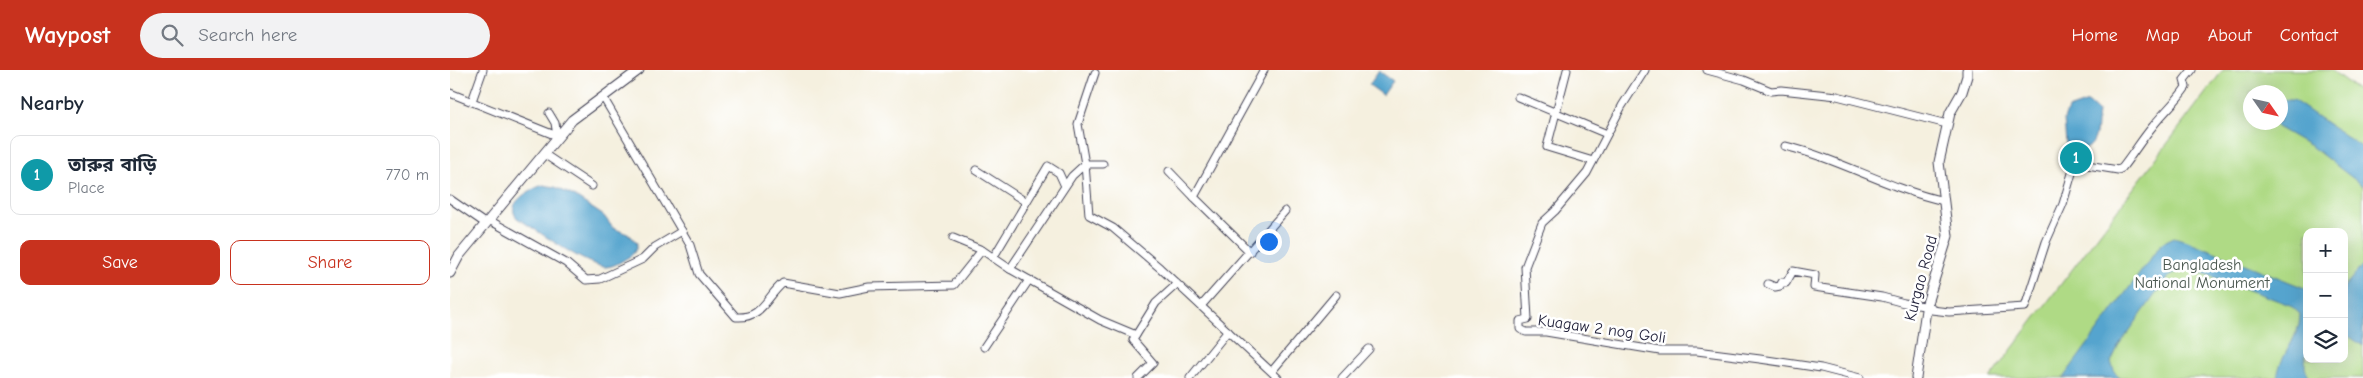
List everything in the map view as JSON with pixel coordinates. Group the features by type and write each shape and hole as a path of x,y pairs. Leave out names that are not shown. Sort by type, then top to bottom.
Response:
{"street":[{"path":"472,101 483,70"},
{"path":"450,273 459,256 557,136 572,120 639,70"},
{"path":"1194,197 1264,70"},
{"path":"1566,70 1547,147 1593,161"},
{"name":"Kuagaw 2 nog Goli","path":"1645,70 1622,106 1587,173 1555,212 1542,223 1524,267 1528,319 1520,321 1520,328 1526,332 1546,332 1660,351 1697,351 1760,359 1821,368 1860,378"},
{"path":"1707,70 1744,80 1771,91 1781,90 1837,96 1947,124"},
{"name":"Kurgao Road","path":"1916,378 1926,307 1948,236 1939,162 1950,113 1962,92 1967,70"},
{"path":"1768,284 1775,287 1780,286 1782,282 1786,283 1793,271 1815,275 1814,287 1882,297 1931,307 1931,310 1949,312 2025,308 2046,242 2063,204 2075,163 2118,170 2122,168 2150,129 2169,111 2182,94 2186,87 2184,80 2192,70"},
{"path":"1095,72 1078,124 1089,215 1112,228 1177,284 1279,378"},
{"path":"450,93 557,136"},
{"path":"603,97 690,245 700,274 736,317 747,318 763,306 783,283 840,293 869,287 954,285 982,250"},
{"path":"1518,97 1607,134"},
{"path":"549,113 555,123 557,136"},
{"path":"1785,146 1822,156 1916,195 1944,201"},
{"path":"544,154 592,186"},
{"path":"1010,269 1064,184 1084,164 1102,164"},
{"path":"993,258 1048,166 1059,173 1064,184"},
{"path":"976,170 1026,202"},
{"path":"1169,171 1250,252"},
{"path":"450,200 566,263 586,280 600,279 643,259 655,247 682,231"},
{"path":"1201,306 1285,211"},
{"path":"953,238 982,250 1028,280 1100,320 1136,335"},
{"path":"984,347 1028,280"},
{"path":"1138,378 1153,363 1133,340 1156,304 1177,284"},
{"path":"1272,371 1336,296"},
{"path":"1190,378 1228,331"},
{"path":"1342,378 1369,349"}],"green space":[{"name":"Bangladesh National Monument","path":"2223,70 2331,70 2363,94 2363,378 1990,378"}],"water":[{"path":"1379,71 1393,81 1383,95 1369,85"},
{"path":"2288,100 2293,100 2363,148 2363,186 2312,147 2282,130 2288,130"},
{"path":"2088,102 2098,111 2096,130 2094,141 2091,145 2080,151 2066,144 2064,119 2068,109"},
{"path":"543,185 555,187 574,196 604,216 613,228 630,235 637,243 634,252 620,263 605,267 596,265 573,254 517,218 514,212 516,202 526,193"},
{"path":"2174,237 2190,242 2303,287 2303,363 2305,363 2305,368 2310,378 2277,378 2282,361 2294,339 2299,323 2300,314 2290,305 2186,267 2167,278 2118,347 2111,362 2115,373 2120,378 2063,378 2162,243"},
{"path":"2363,265 2363,346 2348,336 2348,282"}],"place":[{"name":"তারুর বাড়ি","path":"2076,158"}]}
